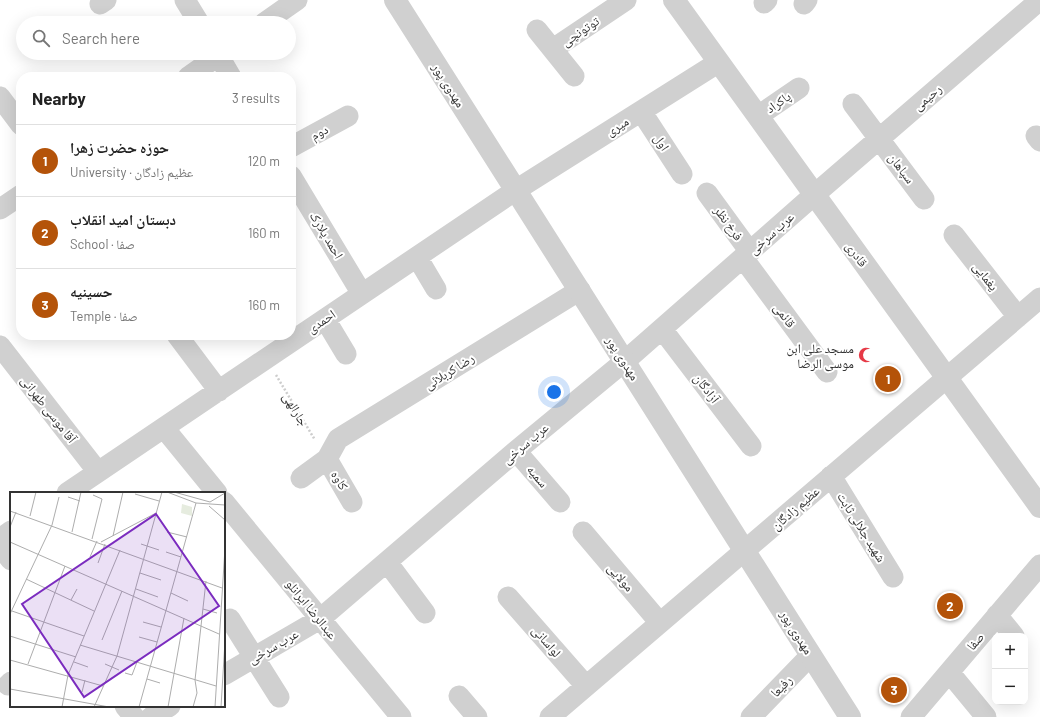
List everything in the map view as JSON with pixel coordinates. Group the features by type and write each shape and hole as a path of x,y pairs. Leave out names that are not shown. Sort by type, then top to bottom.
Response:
{"street":[{"path":"185,0 195,16"},
{"path":"274,16 297,0"},
{"name":"مهدوی پور","path":"395,0 850,717"},
{"name":"توتونچی","path":"553,49 626,0"},
{"name":"قادرى","path":"674,0 1040,507"},
{"name":"رحیمی","path":"814,195 1040,0"},
{"name":"توتونچی","path":"537,30 574,76"},
{"path":"195,72 211,60"},
{"path":"222,60 228,72"},
{"name":"میری","path":"516,190 719,62"},
{"name":"پاکراد","path":"758,116 799,88"},
{"path":"0,97 16,118"},
{"path":"853,104 879,138"},
{"name":"اول","path":"641,111 682,174"},
{"name":"دوم","path":"296,144 348,116"},
{"name":"سپاهان","path":"879,138 924,198"},
{"name":"احمد پلارک","path":"296,184 362,294"},
{"name":"احمدی","path":"296,338 516,190"},
{"name":"فرخ نظر","path":"707,193 746,255"},
{"name":"عرب سرخی","path":"225,674 320,619 516,450 625,361 814,195"},
{"path":"0,210 16,199"},
{"name":"یغمایی","path":"954,235 1018,317"},
{"name":"قائمی","path":"746,255 827,372"},
{"path":"417,257 436,288"},
{"name":"رضا کربلائی","path":"327,459 338,439 580,290"},
{"name":"عظیم زادگان","path":"550,717 1040,298"},
{"path":"325,319 346,354"},
{"name":"آزادگان","path":"662,329 751,446"},
{"path":"181,340 219,391"},
{"name":"احمدی","path":"71,492 98,472 293,340"},
{"name":"آقا موسی طهرانی","path":"0,346 98,472"},
{"path":"164,428 216,492"},
{"name":"سمیه","path":"516,450 560,502"},
{"path":"301,478 327,459"},
{"name":"کاوه","path":"327,459 352,502"},
{"name":"شهید جلالی ثابت","path":"831,476 893,577"},
{"name":"عبدالرضا ایرانلو","path":"228,514 320,619 401,717"},
{"path":"0,538 10,532"},
{"name":"مولایی","path":"583,532 660,622"},
{"path":"0,546 10,559"},
{"path":"387,562 424,613"},
{"name":"صفا","path":"911,717 1040,564"},
{"name":"لواسانی","path":"508,597 586,686"},
{"path":"997,615 1012,633"},
{"path":"230,619 279,697"},
{"name":"رفیعا","path":"751,717 811,655"},
{"path":"949,672 986,717"},
{"path":"459,696 477,717"},
{"path":"126,707 134,717"},
{"path":"151,717 169,707"},
{"path":"172,707 177,717"}],"path":[{"name":"جارالهی","path":"266,358 327,459"}],"place":[{"name":"مسجد علی ابن موسی الرضا","path":"866,355"},
{"name":"حوزه حضرت زهرا","path":"888,379"},
{"name":"دبستان امید انقلاب","path":"950,606"},
{"name":"حسینیه","path":"894,690"}]}
